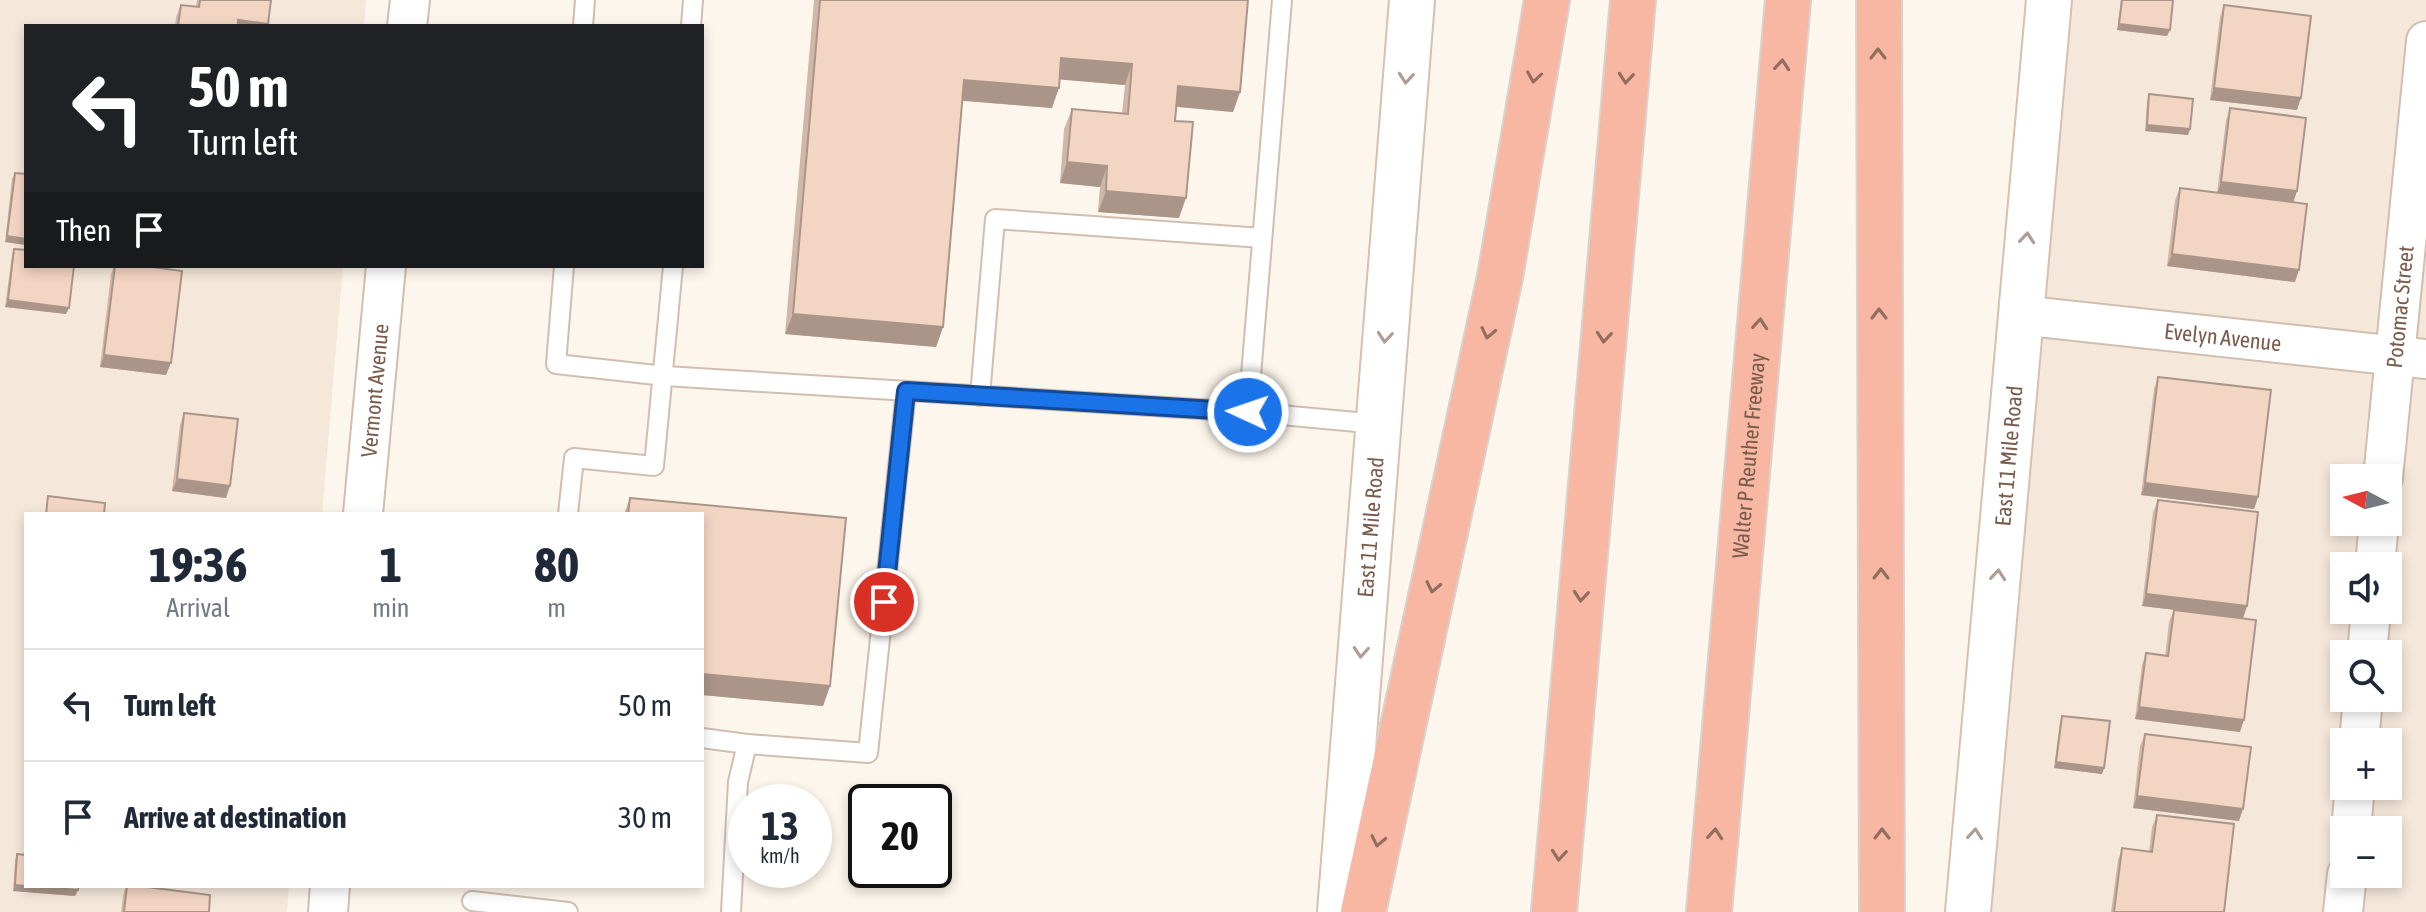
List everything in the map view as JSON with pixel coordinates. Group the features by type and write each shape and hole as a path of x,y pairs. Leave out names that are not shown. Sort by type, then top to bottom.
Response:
{"highway":[{"path":"1363,912 1500,277 1547,0"},
{"path":"1554,912 1633,0"},
{"name":"Walter P Reuther Freeway","path":"1709,912 1788,0"},
{"path":"1879,0 1882,912"}],"main road":[{"name":"East 11 Mile Road","path":"1340,912 1412,0"},
{"name":"East 11 Mile Road","path":"1968,912 2049,0"}],"street":[{"path":"407,24 410,0"},
{"name":"Potomac Street","path":"2386,464 2410,358 2426,41"},
{"name":"Vermont Avenue","path":"363,512 386,268"},
{"name":"Evelyn Avenue","path":"2020,315 2410,358"},
{"path":"328,912 330,888"},
{"path":"2343,912 2346,888"}],"lane":[{"path":"583,24 585,0"},
{"path":"691,24 693,0"},
{"path":"1248,412 1282,0"},
{"path":"980,396 995,219 1262,238"},
{"path":"564,268 556,364 665,376 1248,412 1378,424"},
{"path":"568,512 574,458 654,466 665,376 673,268"},
{"path":"704,738 868,753 906,391"},
{"path":"731,912 738,782 747,744"},
{"path":"472,901 568,912"}],"shaded area":[{"path":"0,0 366,0 364,24 24,24 24,268 343,268 322,512 24,512 24,888 289,888 287,912 0,912"},
{"path":"2070,0 2426,0 2426,912 1990,912"}],"building":[{"path":"200,0 271,0 268,24 238,20 238,24 178,24 181,5 199,7"},
{"path":"820,0 1248,0 1240,92 1178,86 1175,121 1193,122 1186,198 1106,191 1107,166 1067,162 1072,109 1128,114 1132,64 1061,58 1059,88 964,80 943,327 793,314"},
{"path":"2122,0 2173,0 2170,30 2119,24"},
{"path":"2224,5 2311,16 2301,98 2214,88"},
{"path":"2149,94 2193,99 2190,129 2147,125"},
{"path":"2230,108 2306,118 2297,191 2221,182"},
{"path":"15,173 24,174 24,239 7,236"},
{"path":"2180,188 2307,204 2299,270 2172,254"},
{"path":"14,249 24,250 24,268 74,268 69,308 8,300"},
{"path":"115,268 182,271 171,363 104,355"},
{"path":"2158,377 2271,390 2258,497 2145,483"},
{"path":"184,413 238,419 230,486 177,479"},
{"path":"48,496 105,503 104,512 46,512"},
{"path":"630,498 846,518 830,686 704,674 704,512 628,512"},
{"path":"2158,500 2258,512 2247,606 2146,594"},
{"path":"2174,610 2256,620 2244,720 2139,707 2146,653 2168,656"},
{"path":"2062,716 2110,721 2104,768 2056,762"},
{"path":"2145,734 2251,747 2243,809 2137,796"},
{"path":"2157,815 2234,824 2224,912 2114,912 2122,848 2152,852"},
{"path":"17,854 24,855 24,886 15,885"},
{"path":"127,888 210,895 209,912 124,912"}],"route":[{"path":"884,602 906,391 1248,412"}]}
